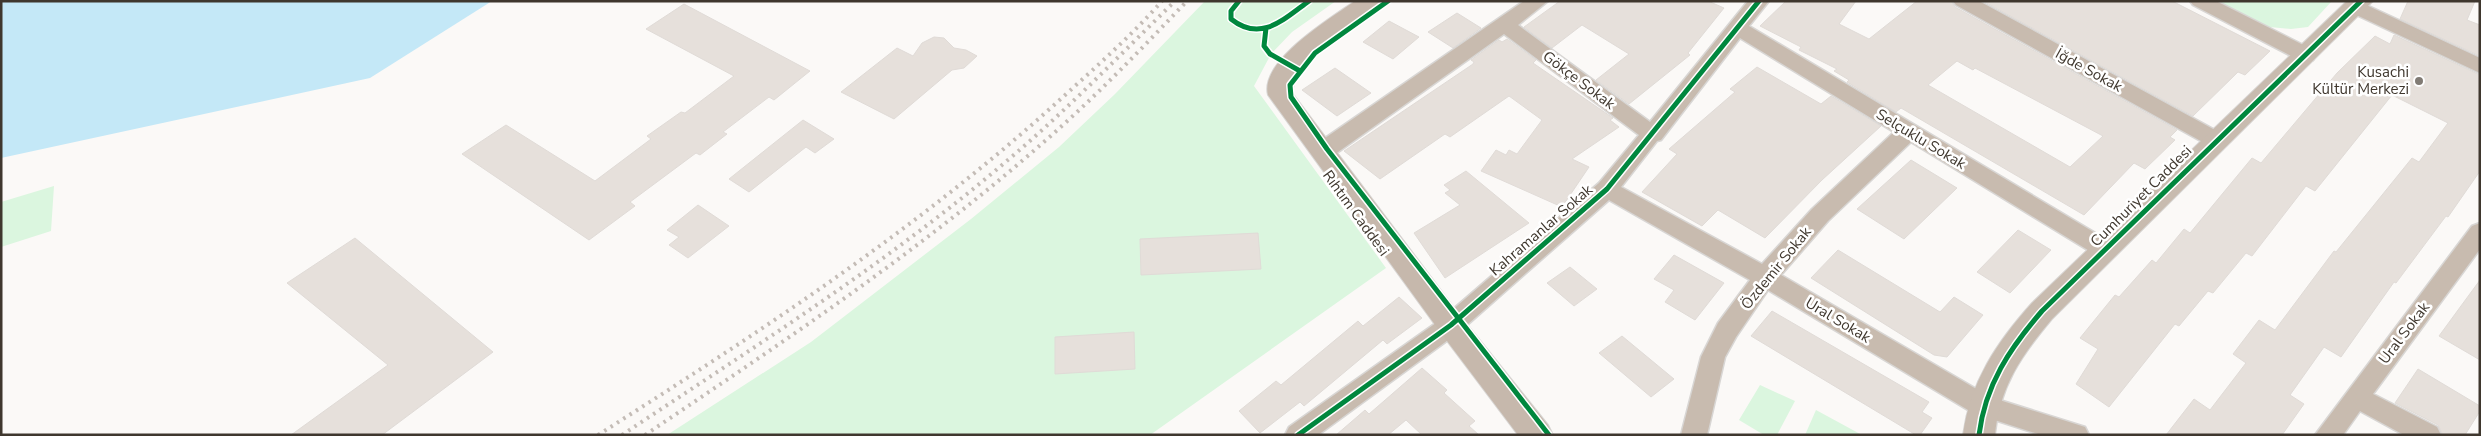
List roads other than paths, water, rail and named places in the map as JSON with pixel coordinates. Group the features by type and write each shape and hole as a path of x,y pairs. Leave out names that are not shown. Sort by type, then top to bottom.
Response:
{"main road":[{"name":"Rıhtım Caddesi","path":"1352,1 1288,48 1278,58 1271,70 1269,90 1276,103 1446,328 1536,435"},
{"name":"Rıhtım Caddesi","path":"1371,1 1300,54 1289,66 1281,80 1280,90 1285,101 1523,435"}],"street":[{"name":"Kahramanlar Sokak","path":"1298,435 1446,328 1607,189 1653,135 1759,1"},
{"name":"İğde Sokak","path":"1963,1 2216,140"},
{"path":"2200,1 2306,55"},
{"path":"1322,151 1505,25 1534,2"},
{"path":"2358,4 2480,66"},
{"name":"Cumhuriyet Caddesi","path":"1979,435 1982,406 1998,370 2016,340 2104,250 2358,4"},
{"name":"Gökçe Sokak","path":"1505,25 1653,135"},
{"name":"Selçuklu Sokak","path":"1738,28 2104,250"},
{"name":"Özdemir Sokak","path":"1694,435 1713,358 1727,330 1765,277 1820,215 1908,132"},
{"name":"Ural Sokak","path":"1607,189 1765,277 1982,406 2076,435"},
{"name":"Ural Sokak","path":"2328,435 2480,232"},
{"path":"2356,397 2428,435"}],"water":[{"path":"1,1 492,1 370,78 1,158"}],"railway":[{"path":"598,435 779,317 897,233 1010,144 1127,38 1162,1"},
{"path":"622,435 816,306 911,238 957,202 1047,126 1175,1"},
{"path":"645,435 807,325 913,248 964,208 1064,124 1127,64 1187,1"}],"place":[{"name":"Kusachi Kültür Merkezi","path":"2419,81"}]}
